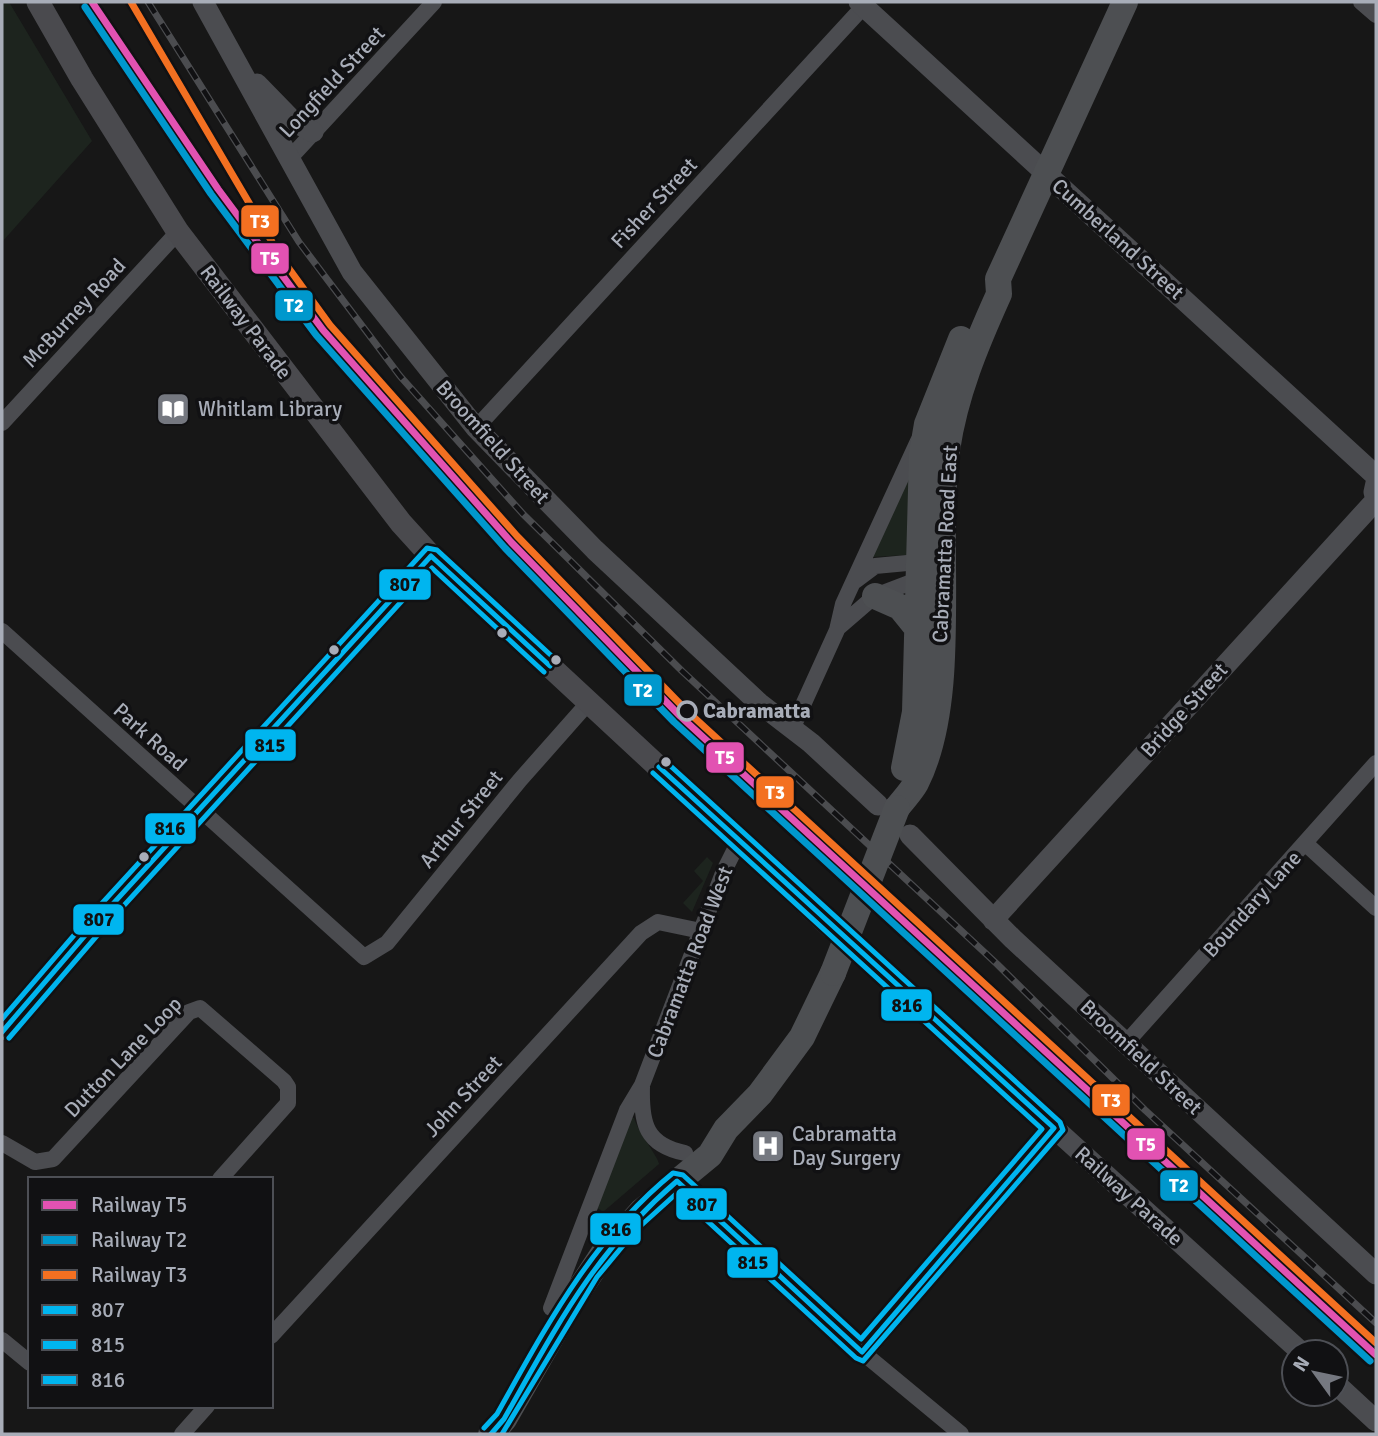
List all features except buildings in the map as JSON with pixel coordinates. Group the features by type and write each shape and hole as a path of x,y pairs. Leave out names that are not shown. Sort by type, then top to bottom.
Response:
{"main road":[{"name":"Railway Parade","path":"38,2 82,79 178,232 368,483 431,556 831,927"},
{"name":"Cabramatta Road East","path":"909,779 915,712 917,628 930,571 951,429 969,362 999,294 998,279 1125,2"},
{"name":"Cabramatta Road East","path":"833,973 887,807 909,779 931,735 938,694 930,571 919,491 927,424 984,288 998,279"},
{"path":"864,589 900,607 917,628"},
{"name":"Railway Parade","path":"865,956 1054,1128"},
{"name":"Cabramatta Road West","path":"491,1434 504,1419 572,1301 603,1254 642,1211 710,1155 726,1129 783,1065 813,1016 833,973"},
{"path":"677,1181 862,1352 1054,1128"},
{"name":"Cabramatta Road West","path":"485,1434 491,1414 551,1308 599,1234 627,1204 685,1153 726,1129"}],"street":[{"name":"Broomfield Street","path":"203,2 352,272 476,428 595,550 759,703 793,727 887,807"},
{"name":"Longfield Street","path":"289,159 434,2"},
{"path":"1361,2 1376,15"},
{"name":"Cumberland Street","path":"861,4 1376,476"},
{"name":"Fisher Street","path":"476,428 861,4"},
{"path":"239,65 284,112 313,132"},
{"name":"McBurney Road","path":"2,423 178,232"},
{"name":"Cabramatta Road East","path":"836,630 864,589 927,424"},
{"path":"1376,483 1376,500"},
{"name":"Bridge Street","path":"993,919 1376,500"},
{"path":"2,1032 199,810 431,556"},
{"name":"Cabramatta Road East","path":"793,727 836,630 864,589 875,566 930,571"},
{"name":"Cabramatta Road East","path":"864,589 930,571"},
{"name":"Park Road","path":"2,631 364,957"},
{"name":"Arthur Street","path":"364,957 387,943 520,780 589,702"},
{"name":"Boundary Lane","path":"1126,1043 1376,763"},
{"name":"Broomfield Street","path":"910,835 993,919 1376,1273"},
{"name":"Cabramatta Road West","path":"551,1308 627,1110 642,1085 739,841"},
{"path":"1306,844 1376,908"},
{"name":"John Street","path":"273,1334 641,933 658,922 701,931"},
{"name":"Dutton Lane Loop","path":"2,1143 35,1162 53,1159 193,1009 207,1011 288,1087 288,1103 222,1177"},
{"name":"Cabramatta Road West","path":"642,1085 642,1112 648,1131 664,1147 685,1153"},
{"name":"Railway Parade","path":"1054,1128 1286,1338"},
{"path":"2,1340 28,1361"},
{"path":"862,1352 961,1434"},
{"path":"1350,1397 1376,1420"},
{"path":"181,1434 205,1408"}],"shaded area":[{"path":"2,2 9,2 92,141 2,242"},
{"path":"911,466 907,555 872,557"},
{"path":"707,857 713,863 692,912 683,903 703,881 694,871"},
{"path":"628,1118 634,1118 659,1164 603,1212 595,1206"}],"railway":[{"path":"148,2 299,242 400,376 523,514 682,671 997,964 1145,1110 1376,1323"}],"rail line":[{"name":"T5","path":"92,2 218,189 323,330 511,542 680,716 1376,1355"},
{"name":"T3","path":"131,2 282,259 330,325 517,536 686,710 1376,1343"},
{"name":"T2","path":"85,7 211,194 316,335 505,548 674,722 1370,1361"}],"transit line":[{"name":"816","path":"2,1019 94,912 427,548 437,550 556,660"},
{"name":"807","path":"2,1032 100,918 431,556 550,666"},
{"name":"815","path":"9,1038 107,924 432,568 544,672"},
{"name":"815","path":"502,1434 597,1277 636,1230 677,1193 856,1358 863,1361 1063,1130 1060,1122 665,761"},
{"name":"807","path":"491,1434 504,1419 560,1322 600,1263 622,1235 677,1181 862,1352 1054,1128 659,767"},
{"name":"816","path":"484,1428 497,1414 553,1316 595,1255 618,1226 673,1173 683,1175 861,1339 1042,1129 653,773"}],"place":[{"name":"Whitlam Library","path":"173,409"},
{"name":"Cabramatta","path":"687,711"},
{"name":"Cabramatta Day Surgery","path":"768,1146"}]}
